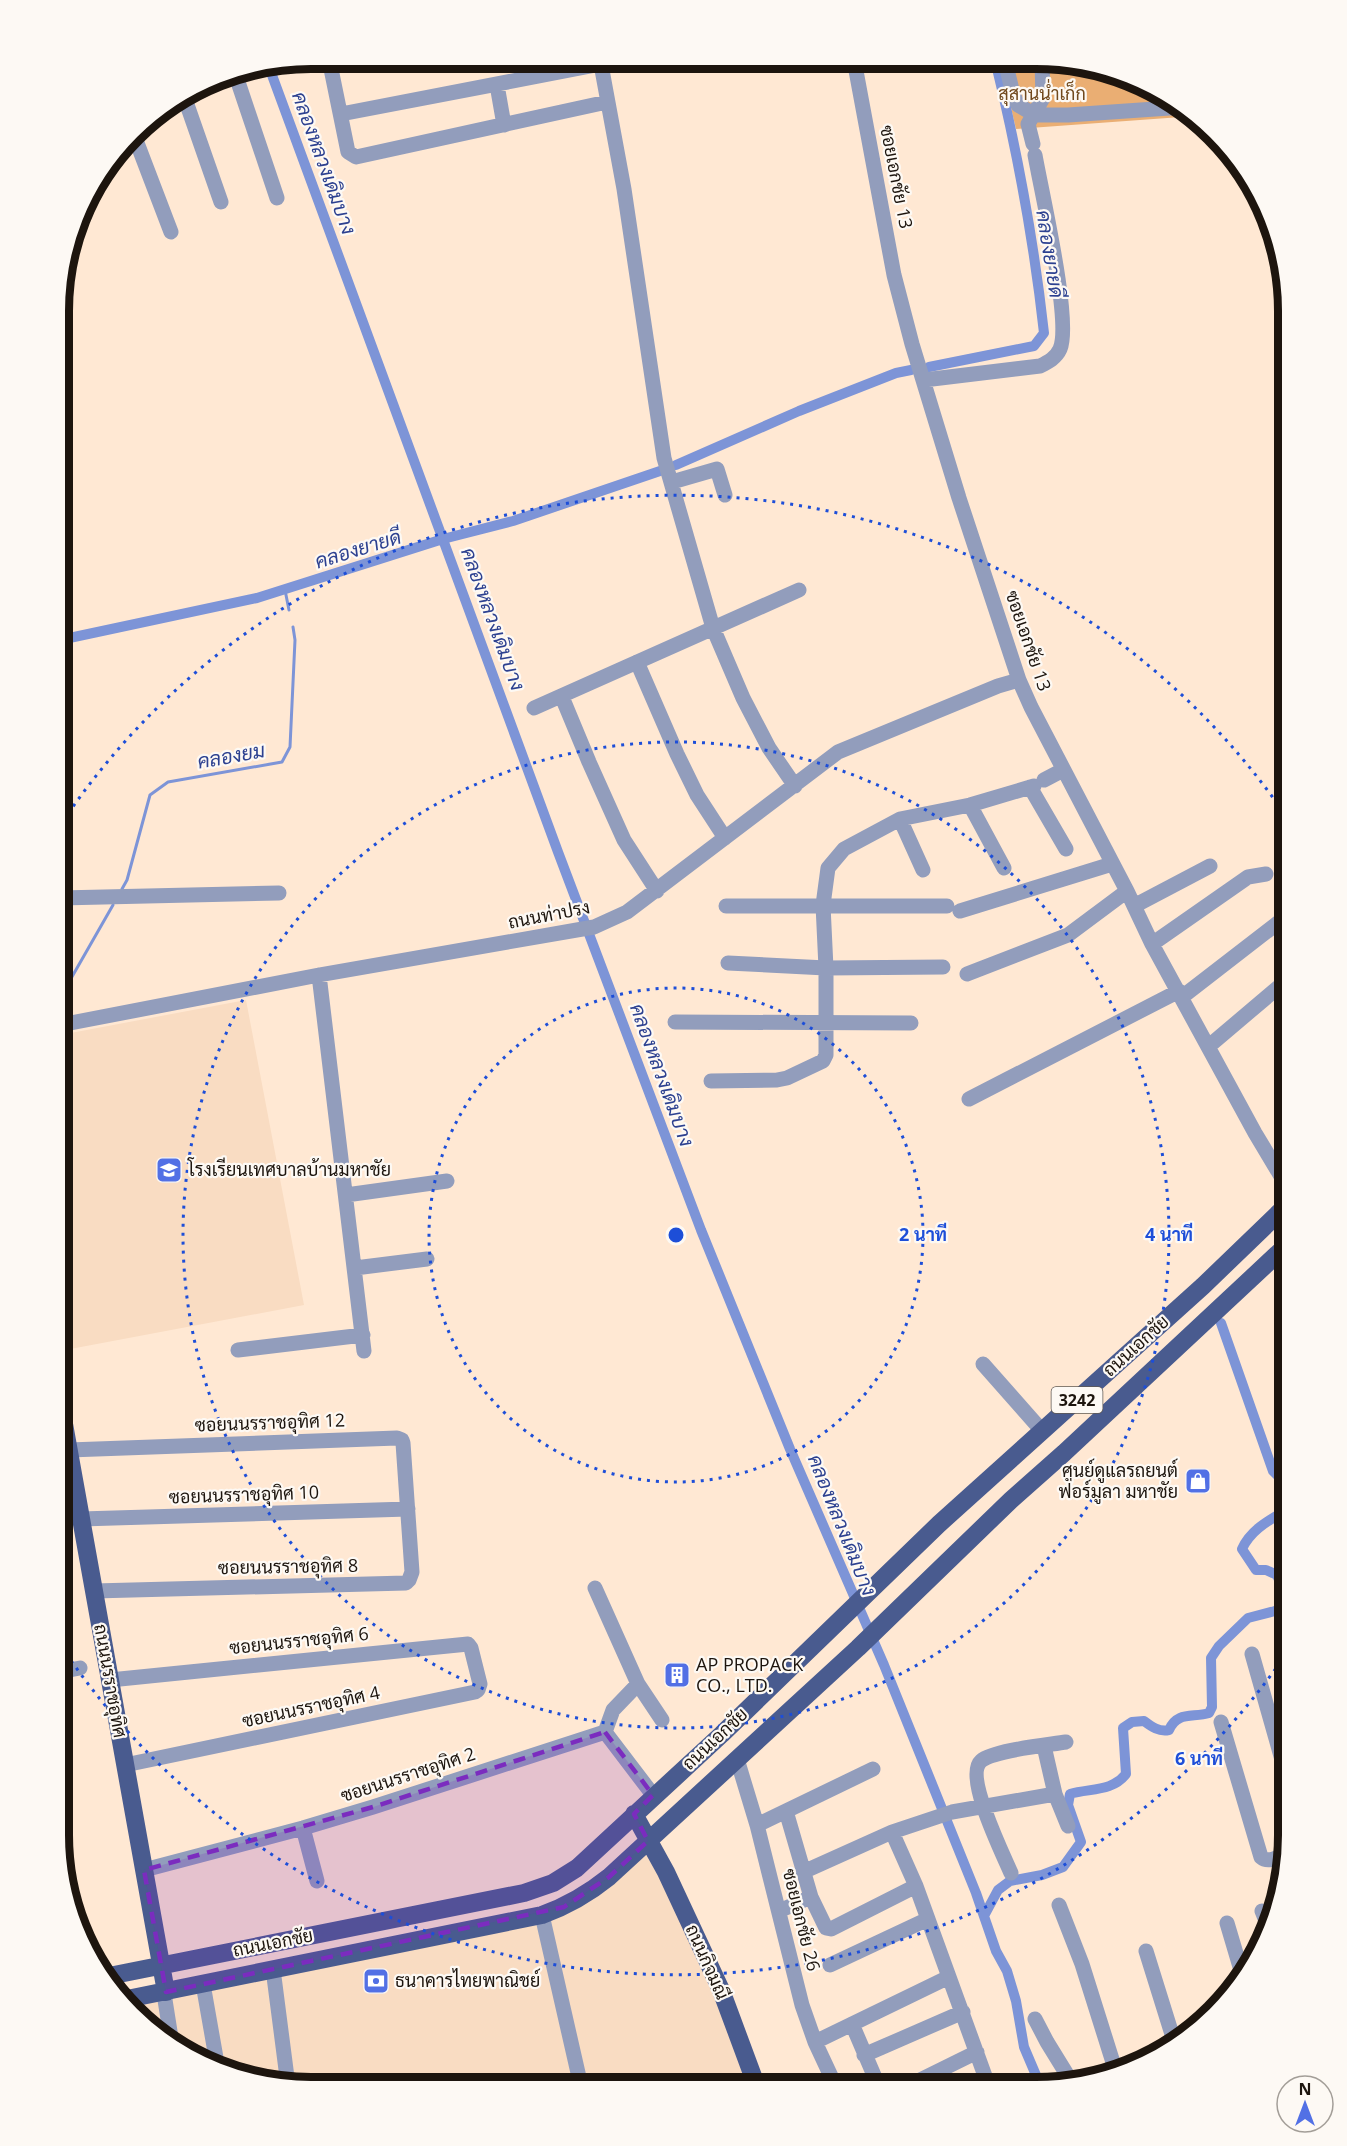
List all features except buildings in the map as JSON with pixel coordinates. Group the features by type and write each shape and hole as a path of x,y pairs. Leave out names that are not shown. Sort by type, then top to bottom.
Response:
{"main road":[{"name":"ถนนเอกชัย","path":"114,1975 524,1893 553,1883 577,1868 653,1795 722,1734 939,1524 1203,1286 1278,1214"},
{"name":"ถนนเอกชัย","path":"132,1998 542,1915 564,1907 589,1893 858,1648 1011,1500 1064,1454 1278,1253"},
{"name":"ถนนนรราชอุทิศ","path":"69,1450 166,1992"},
{"name":"ถนนกิจมณี","path":"634,1814 666,1872 721,1990 753,2077"}],"street":[{"path":"332,69 348,152 357,157 607,102"},
{"path":"341,114 569,69"},
{"path":"602,69 624,189 664,458 713,628 743,698 770,748 795,786"},
{"name":"ซอยเอกชัย 13","path":"857,69 894,275 962,508 1019,680 1152,944 1278,1171"},
{"path":"1008,69 1018,105 1035,115 1068,115 1166,107"},
{"path":"924,380 1040,366 1053,359 1061,348 1064,328 1061,297 1029,124 1043,98 1042,69"},
{"path":"237,81 277,198"},
{"path":"497,85 504,125"},
{"path":"187,103 221,202"},
{"path":"137,143 171,232"},
{"path":"672,482 717,469 724,495"},
{"path":"534,708 799,590"},
{"path":"637,662 697,795 725,838"},
{"name":"ถนนท่าปรง","path":"69,1023 319,975 594,927 627,912 657,891 838,752 998,686 1019,680"},
{"path":"562,697 624,840 657,891"},
{"path":"711,1081 777,1080 820,1063 826,1055 823,905 825,877 831,862 851,845 900,819 970,805 1036,785 1063,770"},
{"path":"1036,785 1066,849"},
{"path":"970,805 1004,868"},
{"path":"900,819 923,870"},
{"path":"726,906 823,905 954,909 1112,864"},
{"path":"1134,906 1210,866"},
{"path":"1152,944 1248,877 1266,873"},
{"path":"967,974 1068,935 1127,891"},
{"path":"69,898 279,893"},
{"path":"969,1099 1180,994 1278,922"},
{"path":"728,963 826,968 943,967"},
{"path":"319,975 364,1351"},
{"path":"1209,1046 1278,987"},
{"path":"675,1022 911,1023"},
{"path":"346,1196 447,1181"},
{"path":"355,1269 427,1259"},
{"path":"238,1350 363,1335"},
{"path":"983,1364 1043,1432"},
{"name":"ซอยนนรราชอุทิศ 12","path":"69,1450 399,1438 403,1443 408,1509"},
{"name":"ซอยนนรราชอุทิศ 10","path":"81,1519 408,1509"},
{"name":"ซอยนนรราชอุทิศ 8","path":"94,1591 406,1583 412,1572 408,1509"},
{"path":"595,1588 638,1684 662,1720"},
{"name":"ซอยนนรราชอุทิศ 6","path":"110,1680 468,1644 476,1666"},
{"path":"1252,1654 1278,1746"},
{"name":"ซอยนนรราชอุทิศ 4","path":"125,1766 475,1692 480,1684 476,1666"},
{"path":"69,1670 80,1668"},
{"path":"638,1684 613,1710 605,1732 653,1795"},
{"path":"1221,1722 1261,1857 1266,1860 1277,1857"},
{"name":"ซอยนนรราชอุทิศ 2","path":"144,1870 303,1828 605,1732"},
{"path":"1011,1873 984,1808 976,1768 981,1761 1019,1749 1066,1742"},
{"path":"1044,1746 1055,1794 1068,1826"},
{"name":"ซอยเอกชัย 26","path":"737,1759 757,1825 802,2005 815,2042 831,2077"},
{"path":"757,1825 873,1769"},
{"path":"803,1872 892,1832 952,1812 1055,1794"},
{"path":"786,1811 811,1897 826,1928 831,1929 916,1886"},
{"path":"303,1828 317,1881"},
{"path":"892,1832 916,1886 986,2077"},
{"path":"779,1911 811,1897"},
{"path":"1059,1905 1082,1964 1114,2064"},
{"path":"1262,1911 1264,1916"},
{"path":"542,1915 579,2077"},
{"path":"830,1965 928,1919"},
{"path":"1227,1923 1240,1966"},
{"path":"1146,1951 1172,2035"},
{"path":"273,1969 287,2075"},
{"path":"815,2042 949,1977"},
{"path":"203,1984 216,2058"},
{"path":"166,1992 165,2000 170,2032"},
{"path":"864,2055 963,2012"},
{"path":"1035,2019 1068,2075"},
{"path":"852,2024 874,2077"},
{"path":"926,2077 977,2052"}],"highlighted area":[{"path":"605,1732 653,1795 634,1814 648,1841 609,1877 564,1907 166,1992 144,1870 373,1807"}],"shaded area":[{"name":"โรงเรียนเทศบาลบ้านมหาชัย","path":"246,1000 304,1305 69,1349 69,1033"},
{"path":"648,1841 750,2072 738,2077 311,2077 279,2075 248,2069 218,2059 190,2045 151,2017 132,1998 542,1915"}],"green space":[{"name":"สุสานน่ำเก็ก","path":"1002,69 1068,71 1099,77 1129,87 1157,101 1180,117 1016,129"}],"waterway":[{"name":"คลองยายดี","path":"929,367 1034,346 1044,333 1024,196 997,69"},
{"name":"คลองหลวงเดิมบาง","path":"271,73 558,852 701,1230 790,1449 884,1665 976,1893 996,1951 1007,1971 1016,2001 1024,2047 1037,2077"},
{"name":"คลองยายดี","path":"676,465 799,411 896,373 911,370"},
{"name":"คลองยายดี","path":"69,638 257,598 443,539 513,521 660,471"},
{"name":"คลองยม","path":"285,590 289,610"},
{"name":"คลองยม","path":"122,889 127,880 150,795 168,782 282,762 290,747 295,640 293,627"},
{"name":"คลองยม","path":"69,982 113,905"},
{"path":"1221,1323 1273,1471 1278,1476"},
{"path":"1278,1515 1256,1530 1242,1549 1256,1570 1266,1570 1278,1578"},
{"path":"984,1916 998,1890 1010,1881 1042,1875 1063,1867 1081,1842 1068,1805 1070,1794 1107,1787 1126,1774 1123,1728 1132,1722 1144,1721 1159,1730 1169,1730 1176,1720 1186,1716 1209,1713 1212,1707 1211,1658 1219,1646 1248,1618 1278,1609"}],"place":[{"name":"โรงเรียนเทศบาลบ้านมหาชัย","path":"169,1170"},
{"name":"ศูนย์ดูแลรถยนต์ ฟอร์มูลา มหาชัย","path":"1198,1481"},
{"name":"AP PROPACK CO., LTD.","path":"677,1675"},
{"name":"ธนาคารไทยพาณิชย์","path":"376,1981"}]}
